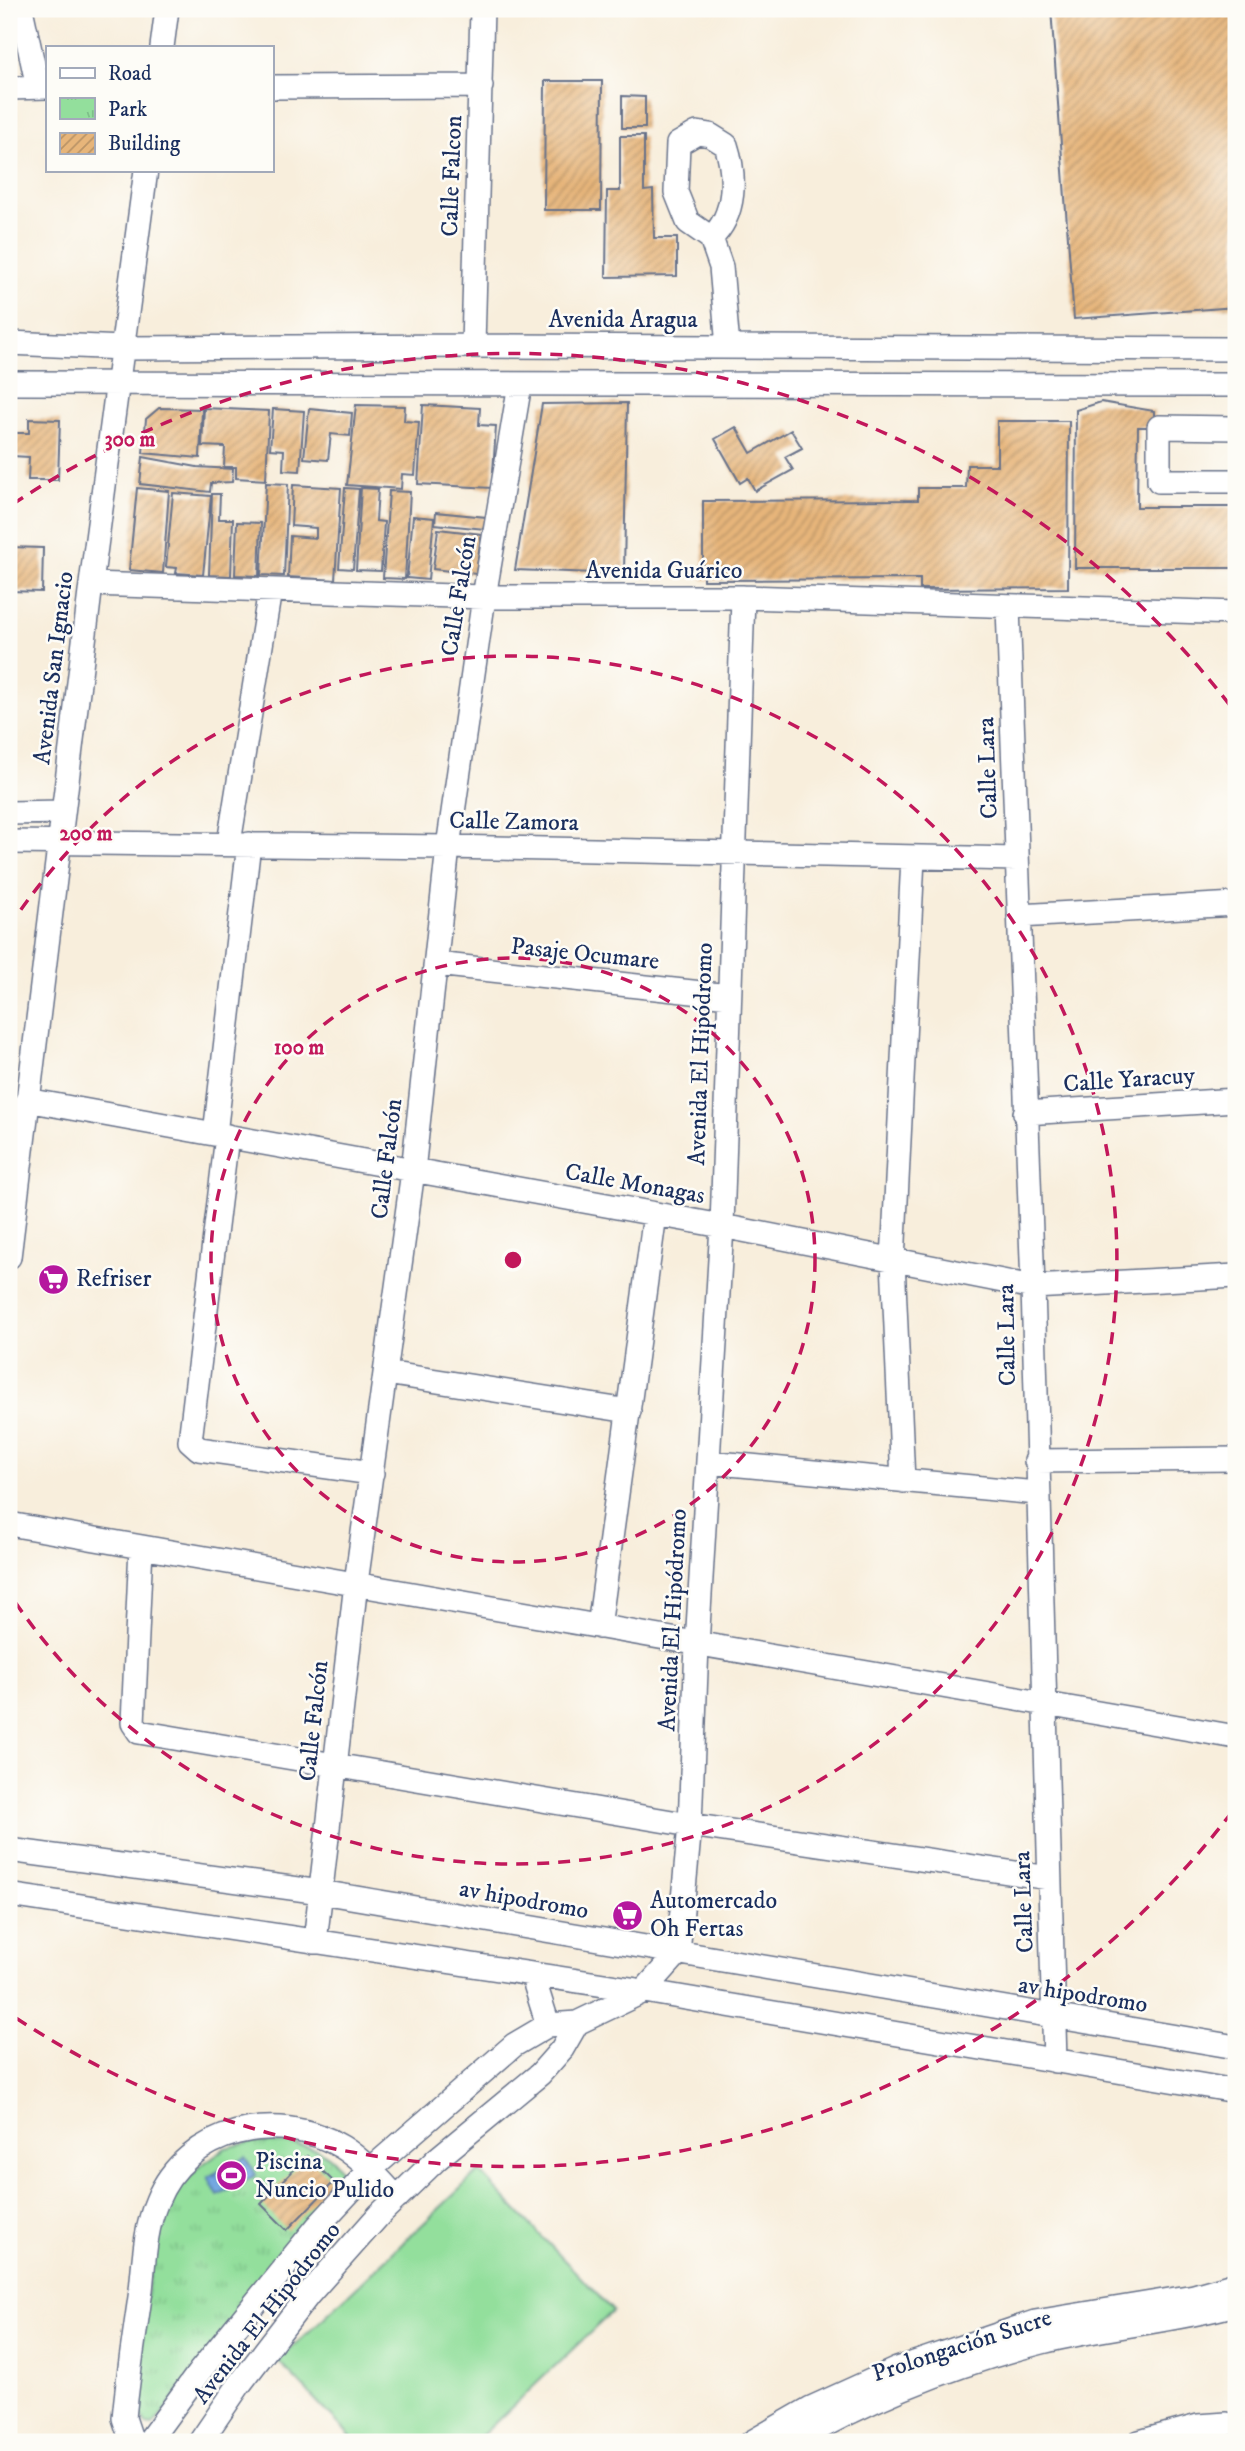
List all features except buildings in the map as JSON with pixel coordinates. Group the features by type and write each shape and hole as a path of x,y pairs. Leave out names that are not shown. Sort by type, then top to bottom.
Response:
{"street":[{"path":"9,89 43,87 21,9"},
{"path":"162,46 167,9"},
{"name":"Calle Falcon","path":"473,346 482,9"},
{"path":"273,87 481,86"},
{"name":"Avenida San Ignacio","path":"9,1258 90,584 146,172"},
{"path":"711,238 721,267 728,347"},
{"name":"Avenida Aragua","path":"9,344 123,348 473,346 1236,349"},
{"path":"9,383 1236,385"},
{"name":"Calle Falcón","path":"315,1942 356,1583 413,1171 448,847 484,597 520,384"},
{"path":"1236,428 1159,427 1159,481 1236,481"},
{"name":"Avenida Guárico","path":"90,584 484,597 743,597 1236,613"},
{"path":"270,590 239,843 221,1135 190,1441 199,1449 372,1473"},
{"name":"Avenida El Hipódromo","path":"678,1953 690,1825 697,1645 722,1226 743,597"},
{"name":"Calle Lara","path":"1008,607 1033,1287 1055,2061"},
{"path":"9,813 62,812"},
{"name":"Calle Zamora","path":"9,842 239,843 1017,859"},
{"path":"903,1481 893,1261 913,858"},
{"path":"1019,916 1236,904"},
{"name":"Pasaje Ocumare","path":"436,964 729,996"},
{"name":"Calle Monagas","path":"27,1100 722,1226 1033,1287 1236,1276"},
{"name":"Calle Yaracuy","path":"1026,1113 1236,1100"},
{"path":"599,1627 655,1214"},
{"path":"386,1373 629,1411"},
{"path":"1036,1461 1236,1459"},
{"path":"708,1462 1037,1493"},
{"path":"9,1524 1236,1737"},
{"path":"141,1547 133,1723 139,1732 336,1768 690,1825 1049,1878"},
{"name":"av hipodromo","path":"9,1850 321,1892 1236,2047"},
{"path":"9,1895 644,1991 1236,2091"},
{"path":"148,2442 200,2371 318,2227 370,2170 514,2045 548,2025 577,2023 644,1991 678,1953"},
{"path":"532,1974 548,2025"},
{"name":"Avenida El Hipódromo","path":"200,2442 239,2385 309,2294 397,2198 437,2159 540,2074 562,2049 577,2023"},
{"path":"132,2442 124,2418 148,2234 157,2200 176,2169 204,2145 220,2137 248,2128 276,2127 323,2138 351,2152 397,2198"},
{"path":"752,2442 811,2408 902,2378 1035,2322 1194,2296 1236,2284"},
{"name":"Prolongación Sucre","path":"793,2442 902,2378 1042,2342 1199,2315 1236,2304"},
{"path":"1139,2442 1198,2426 1230,2429"}],"green space":[{"path":"253,2142 296,2145 323,2153 334,2160 343,2186 153,2425 146,2424 135,2406 145,2302 162,2212 177,2190 203,2164 225,2148"},
{"path":"479,2171 613,2311 475,2442 356,2442 278,2361"}],"water":[{"name":"Piscina Nuncio Pulido","path":"245,2157 256,2175 218,2196 208,2177"}],"place":[{"name":"Refriser","path":"53,1279"},
{"name":"Automercado Oh Fertas","path":"627,1915"},
{"name":"Piscina Nuncio Pulido","path":"232,2176"}]}
